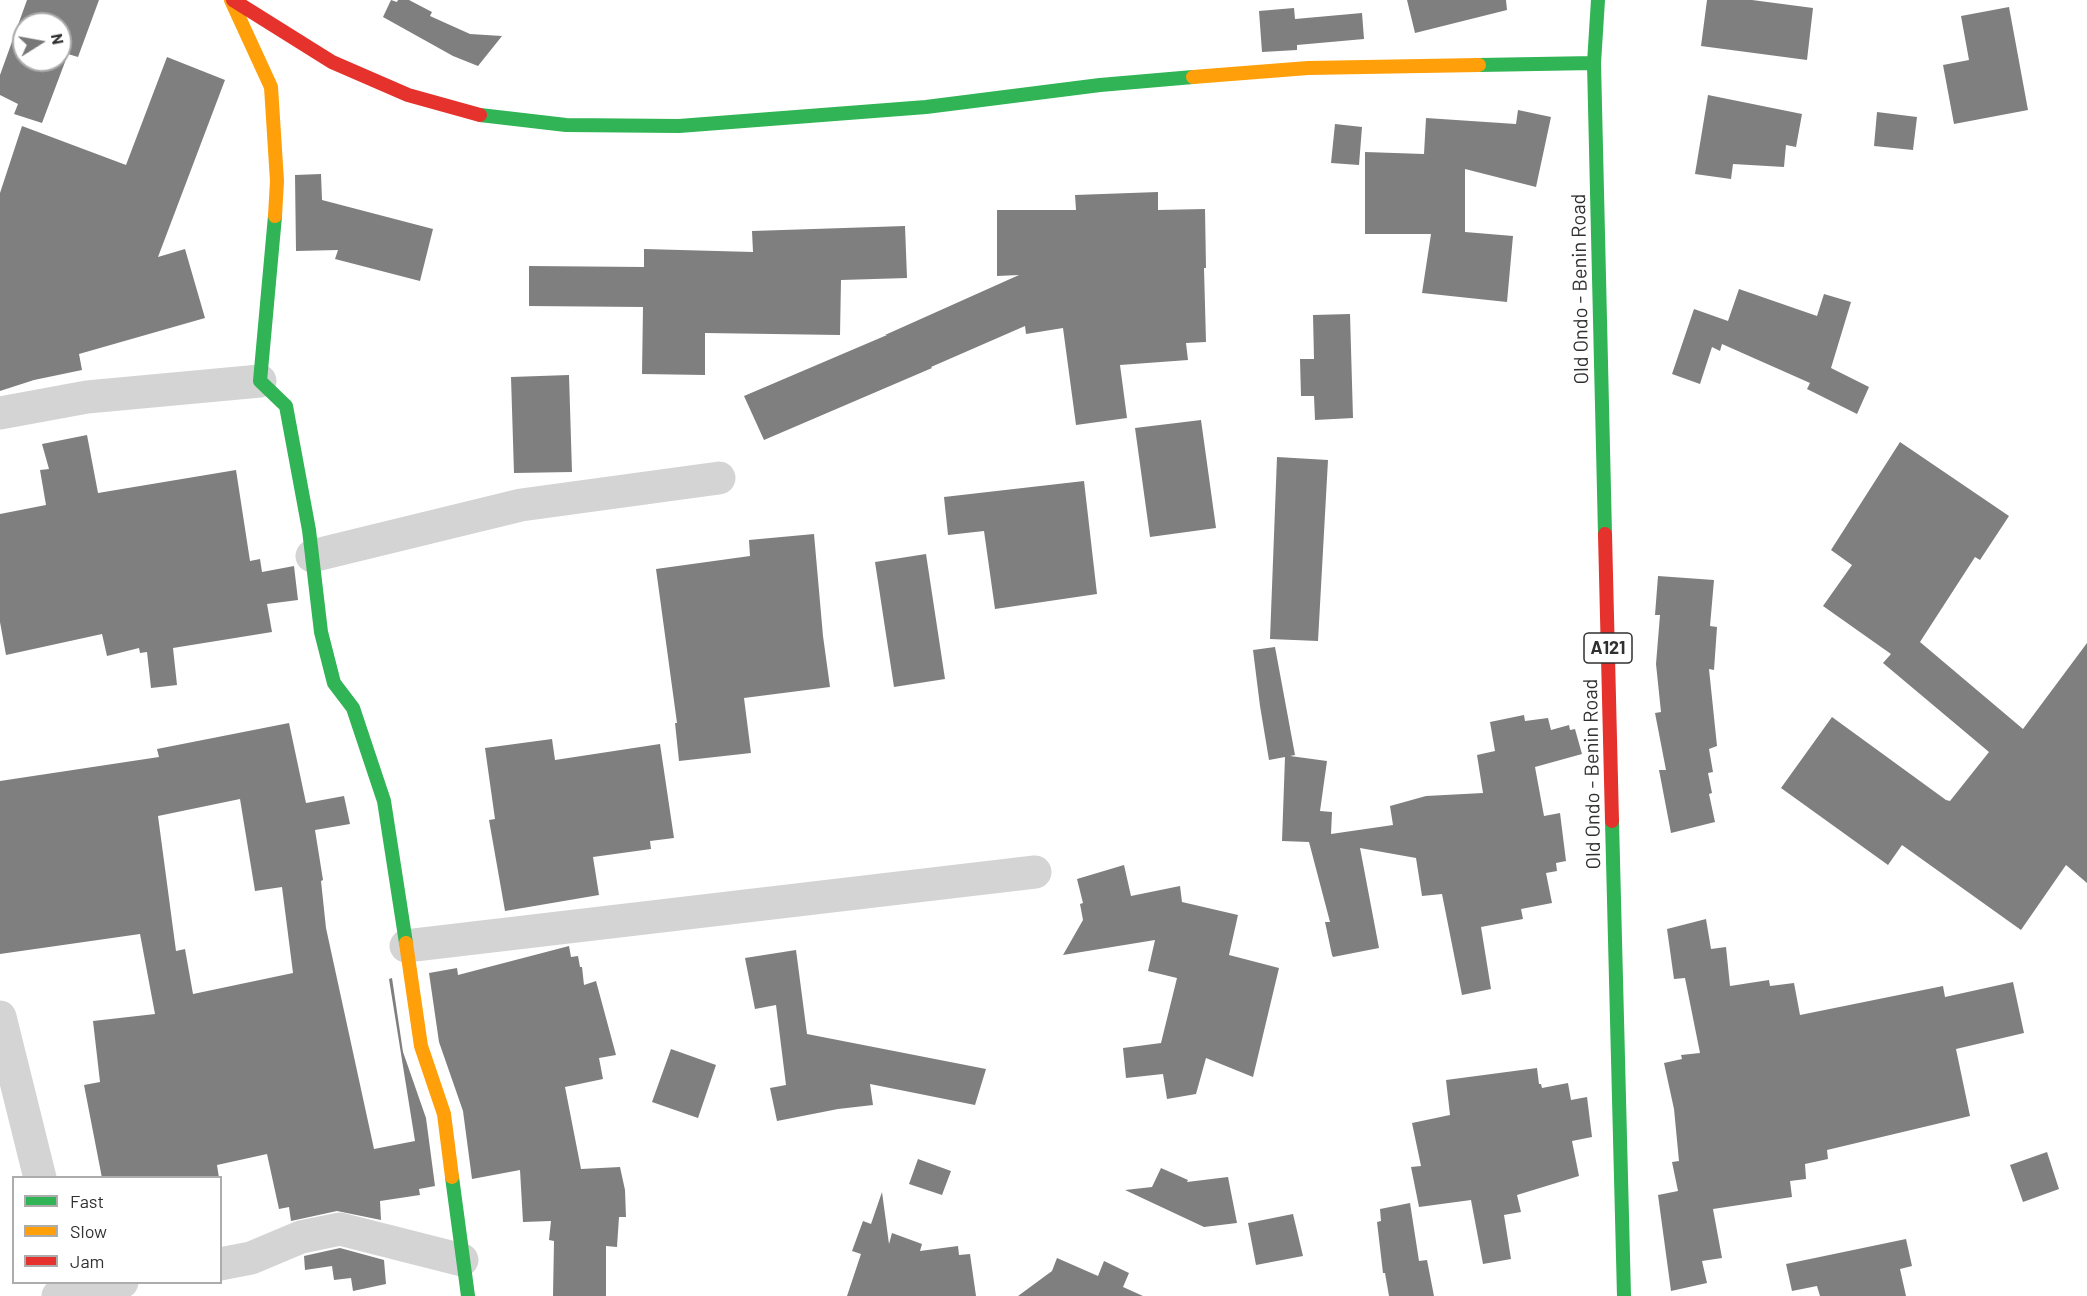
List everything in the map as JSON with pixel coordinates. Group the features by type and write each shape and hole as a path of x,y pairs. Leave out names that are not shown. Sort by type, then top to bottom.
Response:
{"street":[{"path":"232,0 332,62 408,95 483,116 566,125 679,126 926,107 1100,86 1308,68 1594,63"},
{"path":"232,0 271,87 277,181 272,264 260,381"},
{"name":"Old Ondo - Benin Road","path":"1598,0 1594,63 1624,1296"},
{"path":"0,413 87,397 260,381 286,406 309,530 321,632 334,683 353,708 384,801 421,1046 444,1114 468,1296"},
{"path":"312,556 521,505 719,478"},
{"path":"406,946 1035,872"},
{"path":"0,1017 40,1176"},
{"path":"222,1264 251,1258 301,1237 340,1229 462,1260"},
{"path":"63,1291 109,1284"}],"building":[{"path":"27,0 99,0 78,57 72,55 72,12 23,12"},
{"path":"391,0 397,2 398,0 409,0 432,12 430,16 470,34 502,36 478,66 453,56 383,17"},
{"path":"1407,0 1506,0 1507,10 1415,33"},
{"path":"1707,0 1752,0 1813,8 1807,60 1701,46"},
{"path":"2009,7 2028,110 1954,124 1943,65 1969,60 1961,16"},
{"path":"1294,8 1295,19 1362,13 1364,39 1297,45 1297,50 1262,52 1259,11"},
{"path":"12,42 12,72 61,72 42,123 14,114 18,104 0,95 0,75"},
{"path":"167,57 225,80 158,257 185,249 205,318 79,354 82,370 34,380 0,391 0,193 22,126 126,165"},
{"path":"1708,95 1802,114 1796,147 1786,145 1784,167 1733,164 1731,179 1695,174"},
{"path":"1518,110 1551,117 1536,187 1465,169 1465,232 1513,236 1507,302 1422,293 1431,234 1365,234 1365,152 1424,154 1426,118 1516,124"},
{"path":"1877,112 1917,117 1913,150 1874,146"},
{"path":"1335,124 1362,127 1359,165 1331,163"},
{"path":"321,174 322,200 433,229 420,281 335,259 338,250 296,251 295,175"},
{"path":"1158,192 1158,210 1205,209 1206,342 1186,343 1188,360 1120,365 1127,418 1076,425 1063,328 1026,334 1025,326 764,440 744,396 1019,275 997,276 997,210 1076,210 1075,195"},
{"path":"905,226 907,278 841,280 840,335 705,333 705,375 642,374 643,307 529,306 529,266 644,267 644,249 753,252 752,231"},
{"path":"1739,289 1817,316 1824,294 1851,302 1831,368 1869,387 1857,414 1807,389 1810,383 1722,344 1720,351 1712,347 1700,384 1672,374 1694,309 1728,321"},
{"path":"1350,314 1353,418 1315,420 1314,396 1301,396 1300,359 1314,359 1313,315"},
{"path":"569,375 572,472 514,473 511,377"},
{"path":"1201,420 1216,528 1150,537 1135,428"},
{"path":"87,435 98,493 236,470 250,561 260,559 262,572 294,566 298,600 267,604 272,632 173,648 177,685 151,688 147,652 140,653 139,648 107,656 102,634 6,655 0,622 0,514 46,505 40,470 49,469 42,444"},
{"path":"1900,442 2009,516 1980,560 1975,557 1920,642 2023,729 2087,643 2087,883 2066,865 2021,930 1902,845 1888,865 1781,788 1832,717 1950,801 1989,752 1883,663 1891,654 1823,606 1852,565 1831,550"},
{"path":"1277,457 1328,460 1318,641 1270,639"},
{"path":"1084,481 1097,594 995,609 984,531 948,535 944,497"},
{"path":"814,534 830,687 744,698 751,753 679,761 675,723 677,723 656,569 750,556 749,540"},
{"path":"926,554 945,679 894,687 875,562"},
{"path":"1658,576 1714,580 1710,626 1717,627 1714,670 1709,669 1717,746 1709,749 1713,772 1708,773 1712,793 1709,794 1715,822 1671,833 1659,770 1666,770 1655,713 1661,712 1656,664 1660,615 1655,615"},
{"path":"1275,647 1295,755 1290,756 1327,761 1320,811 1332,812 1331,834 1393,825 1390,806 1426,796 1483,793 1477,755 1495,751 1490,722 1524,715 1525,721 1548,718 1551,730 1569,725 1570,730 1575,729 1582,754 1535,767 1544,816 1560,813 1566,861 1556,863 1557,871 1546,873 1552,903 1521,909 1523,919 1481,927 1491,989 1462,995 1442,894 1422,896 1416,858 1360,848 1379,948 1333,957 1325,922 1330,922 1309,842 1282,841 1285,757 1269,760 1253,650"},
{"path":"289,723 306,803 344,796 350,824 315,830 323,880 321,881 326,928 374,1149 415,1141 389,979 392,978 403,1052 426,1118 435,1186 419,1189 420,1195 380,1201 381,1220 337,1211 291,1221 289,1207 279,1209 267,1154 217,1165 219,1176 102,1176 84,1085 100,1082 93,1021 155,1014 140,934 0,954 0,781 159,757 157,749","holes":["240,799 255,891 282,887 293,973 193,994 185,949 176,951 158,816"]},
{"path":"552,739 555,760 660,744 674,838 650,841 651,849 593,857 599,895 505,911 489,820 495,819 485,748"},
{"path":"1124,865 1131,896 1180,886 1182,902 1238,915 1229,955 1279,968 1253,1077 1206,1058 1196,1094 1167,1099 1163,1074 1126,1078 1123,1048 1161,1043 1177,978 1148,971 1155,940 1063,955 1083,920 1080,904 1083,903 1077,879"},
{"path":"1706,919 1711,949 1726,947 1730,986 1769,980 1770,986 1794,983 1800,1015 1943,986 1945,997 2013,982 2024,1033 1956,1049 1970,1116 1827,1150 1828,1159 1805,1164 1806,1179 1790,1181 1792,1197 1713,1209 1722,1258 1702,1261 1707,1283 1671,1291 1658,1195 1678,1191 1672,1162 1679,1161 1674,1109 1664,1063 1682,1059 1681,1055 1700,1053 1685,978 1674,979 1667,929"},
{"path":"569,946 571,957 578,956 584,985 596,981 616,1055 599,1058 603,1079 565,1087 581,1169 620,1167 625,1190 626,1217 619,1217 617,1247 606,1246 606,1296 553,1296 554,1241 549,1240 551,1221 523,1222 520,1170 472,1179 463,1111 439,1042 429,973 457,968 458,975"},
{"path":"796,950 807,1034 986,1069 975,1105 870,1084 873,1105 838,1109 777,1121 770,1088 786,1085 776,1005 755,1009 745,958"},
{"path":"671,1049 716,1065 698,1118 652,1102"},
{"path":"1537,1068 1539,1084 1542,1088 1568,1083 1571,1100 1587,1097 1592,1137 1572,1141 1579,1176 1517,1195 1521,1212 1504,1215 1511,1259 1483,1264 1471,1200 1419,1207 1411,1167 1421,1166 1412,1123 1450,1115 1446,1080"},
{"path":"2047,1152 2059,1189 2023,1202 2010,1165"},
{"path":"918,1159 951,1171 942,1195 909,1184"},
{"path":"1161,1168 1188,1180 1187,1182 1228,1177 1237,1223 1204,1227 1125,1190 1152,1187"},
{"path":"882,1192 889,1244 892,1233 922,1244 920,1251 958,1246 959,1255 970,1254 976,1296 847,1296 861,1254 852,1251 863,1221 871,1224"},
{"path":"1410,1203 1419,1261 1427,1260 1434,1296 1389,1296 1385,1273 1383,1273 1377,1222 1381,1221 1380,1209"},
{"path":"1293,1214 1303,1256 1256,1265 1248,1223"},
{"path":"1906,1239 1912,1266 1900,1269 1906,1296 1820,1296 1817,1286 1792,1291 1786,1264"},
{"path":"340,1248 384,1260 386,1284 353,1291 351,1278 334,1280 332,1266 305,1270 304,1256"},
{"path":"1057,1258 1098,1276 1104,1261 1129,1273 1123,1287 1143,1296 1018,1296 1052,1271"}],"traffic: fast":[{"path":"1598,0 1594,63 1605,534"},
{"path":"1479,65 1594,63"},
{"path":"480,115 566,125 679,126 926,107 1100,85 1193,77"},
{"path":"275,216 260,381 286,406 309,530 321,632 334,683 353,708 384,801 406,943"},
{"path":"1612,821 1624,1296"},
{"path":"452,1177 468,1296"}],"traffic: slow":[{"path":"231,0 271,87 277,181 275,216"},
{"path":"1193,77 1308,68 1479,65"},
{"path":"406,943 421,1046 444,1114 452,1177"}],"traffic: jam":[{"path":"233,0 332,62 408,95 480,115"},
{"path":"1605,534 1612,821"}]}
